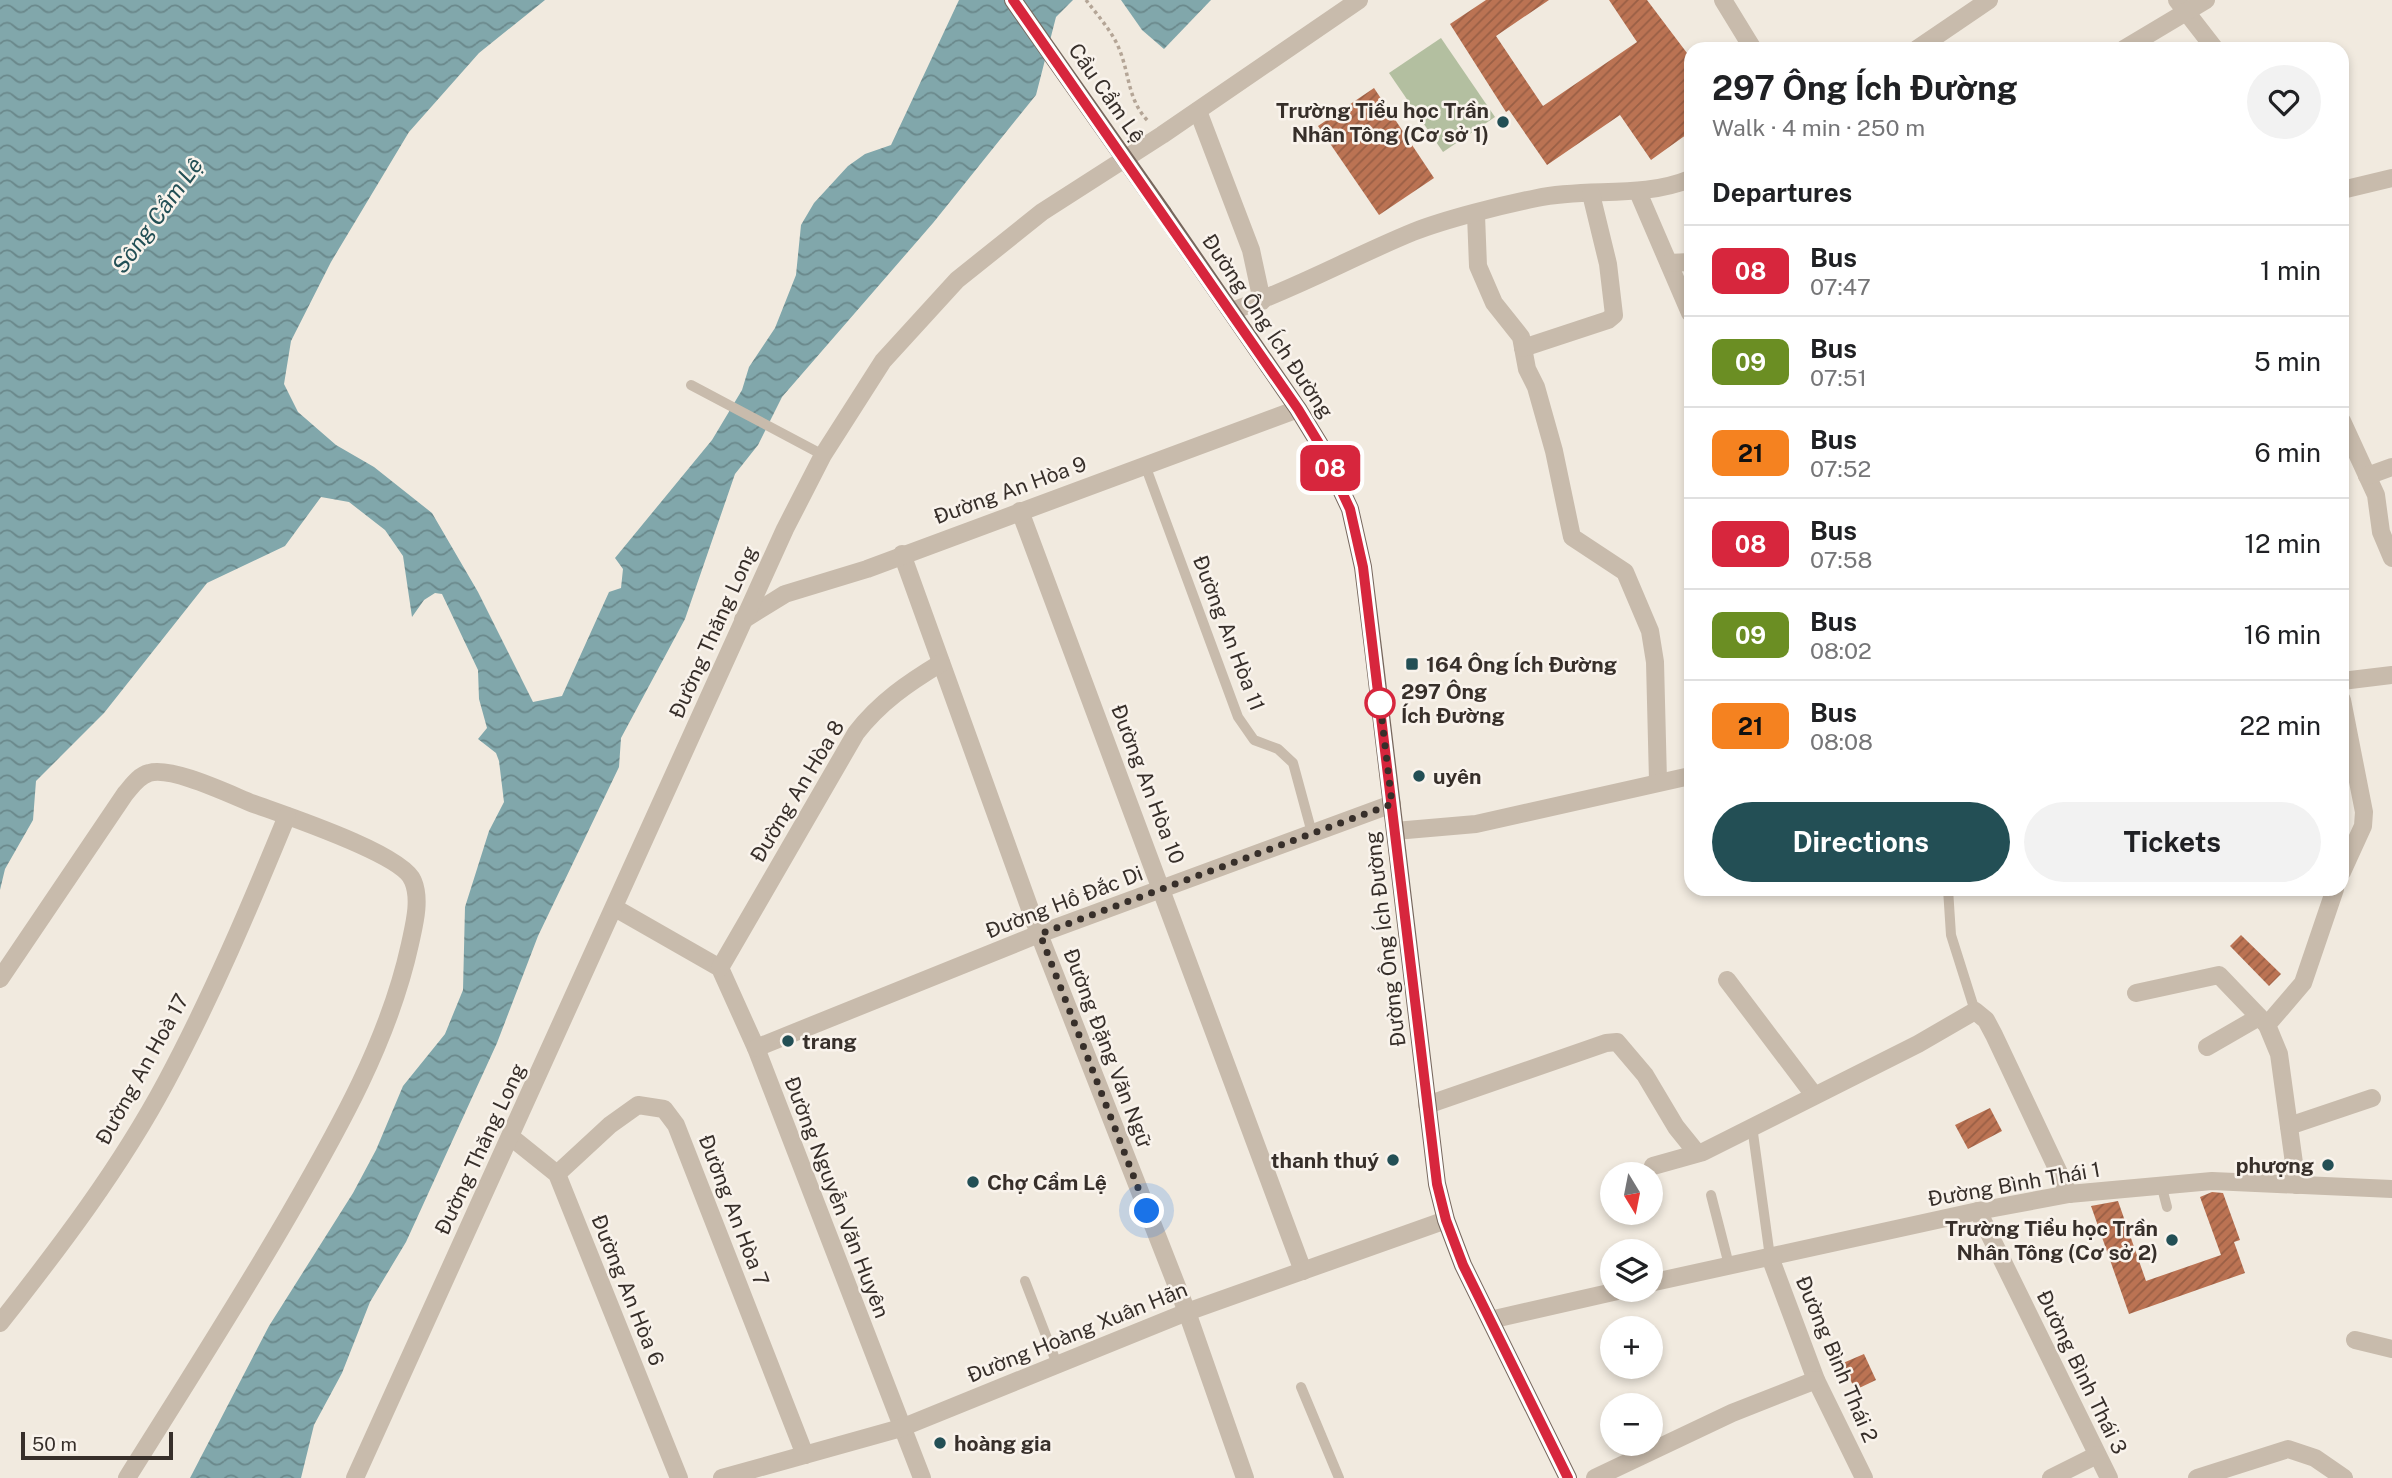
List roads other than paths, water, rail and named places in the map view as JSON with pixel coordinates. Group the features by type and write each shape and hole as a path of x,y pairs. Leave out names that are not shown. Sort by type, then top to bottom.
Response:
{"main road":[{"name":"Cầu Cẩm Lệ","path":"1013,0 1163,213"},
{"name":"Đường Ông Ích Đường","path":"1163,213 1298,409 1320,445 1350,509 1363,567 1437,1184 1446,1220 1463,1265 1568,1478"}],"street":[{"name":"Đường Thăng Long","path":"355,1478 743,621 823,455 883,360 924,312 957,280 1042,212 1198,111 1359,0"},
{"path":"1723,0 1749,42"},
{"path":"1927,42 1989,0"},
{"path":"2140,42 2181,6 2206,0"},
{"path":"2181,6 2209,42"},
{"path":"1198,111 1251,250 1262,300"},
{"path":"2349,188 2392,178"},
{"path":"1232,311 1289,291 1348,260 1417,230 1539,197 1638,192 1684,180"},
{"path":"1638,192 1684,299"},
{"path":"1523,348 1608,320 1614,315 1608,264 1591,194"},
{"path":"1476,215 1478,266 1494,303 1521,337 1527,369 1536,387 1555,451 1572,537 1625,572 1650,631 1655,662 1658,781"},
{"path":"1669,263 1684,262"},
{"name":"Đường An Hòa 9","path":"743,621 785,594 1298,409"},
{"path":"2349,436 2376,495 2381,532 2392,558"},
{"path":"2367,476 2392,467"},
{"name":"Đường An Hòa 10","path":"1020,511 1303,1270"},
{"name":"Đường Đặng Văn Ngữ","path":"902,554 1040,934 1186,1312 1245,1478"},
{"name":"Đường An Hòa 8","path":"720,968 856,733 872,711 900,688 941,663"},
{"path":"2349,680 2392,675"},
{"path":"2349,736 2364,812 2363,826 2349,842"},
{"path":"0,979 136,781 150,773 177,775 287,816 394,861 414,881 416,903 402,979 376,1047 335,1134 256,1272 127,1478"},
{"path":"1395,831 1476,824 1684,777"},
{"name":"Đường Hồ Đắc Di","path":"756,1048 1040,934 1392,804"},
{"name":"Đường An Hoà 17","path":"0,1323 72,1229 164,1084 238,933 287,816"},
{"path":"2207,1047 2263,1021 2303,983 2333,896"},
{"path":"615,908 720,968"},
{"name":"Đường Nguyễn Văn Huyên","path":"720,968 756,1048 922,1478"},
{"path":"2136,993 2219,975 2263,1021 2279,1054 2297,1185"},
{"path":"1727,981 1814,1096"},
{"path":"1663,1163 1697,1153 1814,1096 1919,1044 1975,1011 1986,1020 1994,1035 2069,1195"},
{"path":"1427,1105 1612,1042 1621,1045 1645,1075 1676,1127 1697,1153"},
{"path":"2289,1126 2372,1098"},
{"name":"Đường An Hòa 7","path":"557,1174 610,1125 638,1105 664,1109 676,1125 804,1455"},
{"name":"Đường An Hòa 6","path":"511,1137 557,1174 679,1478"},
{"name":"Đường Bình Thái 1","path":"1663,1280 1978,1211 2069,1195 2212,1181 2392,1189"},
{"name":"Đường Bình Thái 3","path":"1978,1211 2109,1478"},
{"name":"Đường Hoàng Xuân Hãn","path":"722,1478 901,1428 1186,1312 1446,1220"},
{"name":"Đường Bình Thái 2","path":"1770,1257 1816,1380 1864,1478"},
{"path":"1490,1320 1600,1295"},
{"path":"2355,1340 2392,1349"},
{"path":"1595,1478 1732,1413 1816,1380"},
{"path":"2197,1478 2288,1449 2327,1465 2344,1478"},
{"path":"2051,1478 2097,1455"}],"lane":[{"path":"691,385 823,455"},
{"name":"Đường An Hòa 11","path":"1145,465 1238,717 1254,740 1278,749 1293,763 1312,833"},
{"path":"1948,896 1951,935 1975,1011"},
{"path":"1752,1126 1770,1257"},
{"path":"2161,1184 2167,1207"},
{"path":"1710,1195 1729,1265"},
{"path":"1025,1281 1057,1364"},
{"path":"1301,1387 1339,1478"}],"water":[{"name":"Sông Cẩm Lệ","path":"0,0 545,0 479,53 409,132 331,262 291,341 284,384 298,412 336,445 374,467 432,513 478,592 533,702 562,696 609,592 621,588 623,569 615,558 712,440 742,390 749,367 775,328 796,275 801,225 814,203 848,166 865,154 891,145 959,0 1073,0 1056,17 1036,95 933,223 782,397 758,445 735,474 685,619 621,738 619,767 538,936 497,1043 406,1242 370,1302 342,1373 314,1425 301,1478 190,1478 269,1326 353,1193 376,1150 403,1086 445,1034 463,990 465,907 489,831 504,802 499,761 496,753 478,739 487,728 479,699 478,670 442,594 435,593 424,600 412,617 403,556 385,530 349,502 321,497 285,546 207,583 104,713 36,781 33,820 5,869 0,890"},
{"path":"1121,0 1211,0 1164,49 1142,30"}],"place":[{"name":"Trường Tiểu học Trần Nhân Tông (Cơ sở 1)","path":"1503,122"},
{"name":"164 Ông Ích Đường","path":"1412,664"},
{"name":"297 Ông Ích Đường","path":"1380,703"},
{"name":"uyên","path":"1419,776"},
{"name":"trang","path":"788,1041"},
{"name":"thanh thuý","path":"1393,1160"},
{"name":"phượng","path":"2328,1165"},
{"name":"Chợ Cẩm Lệ","path":"973,1182"},
{"name":"Trường Tiểu học Trần Nhân Tông (Cơ sở 2)","path":"2172,1240"},
{"name":"hoàng gia","path":"940,1443"}]}
